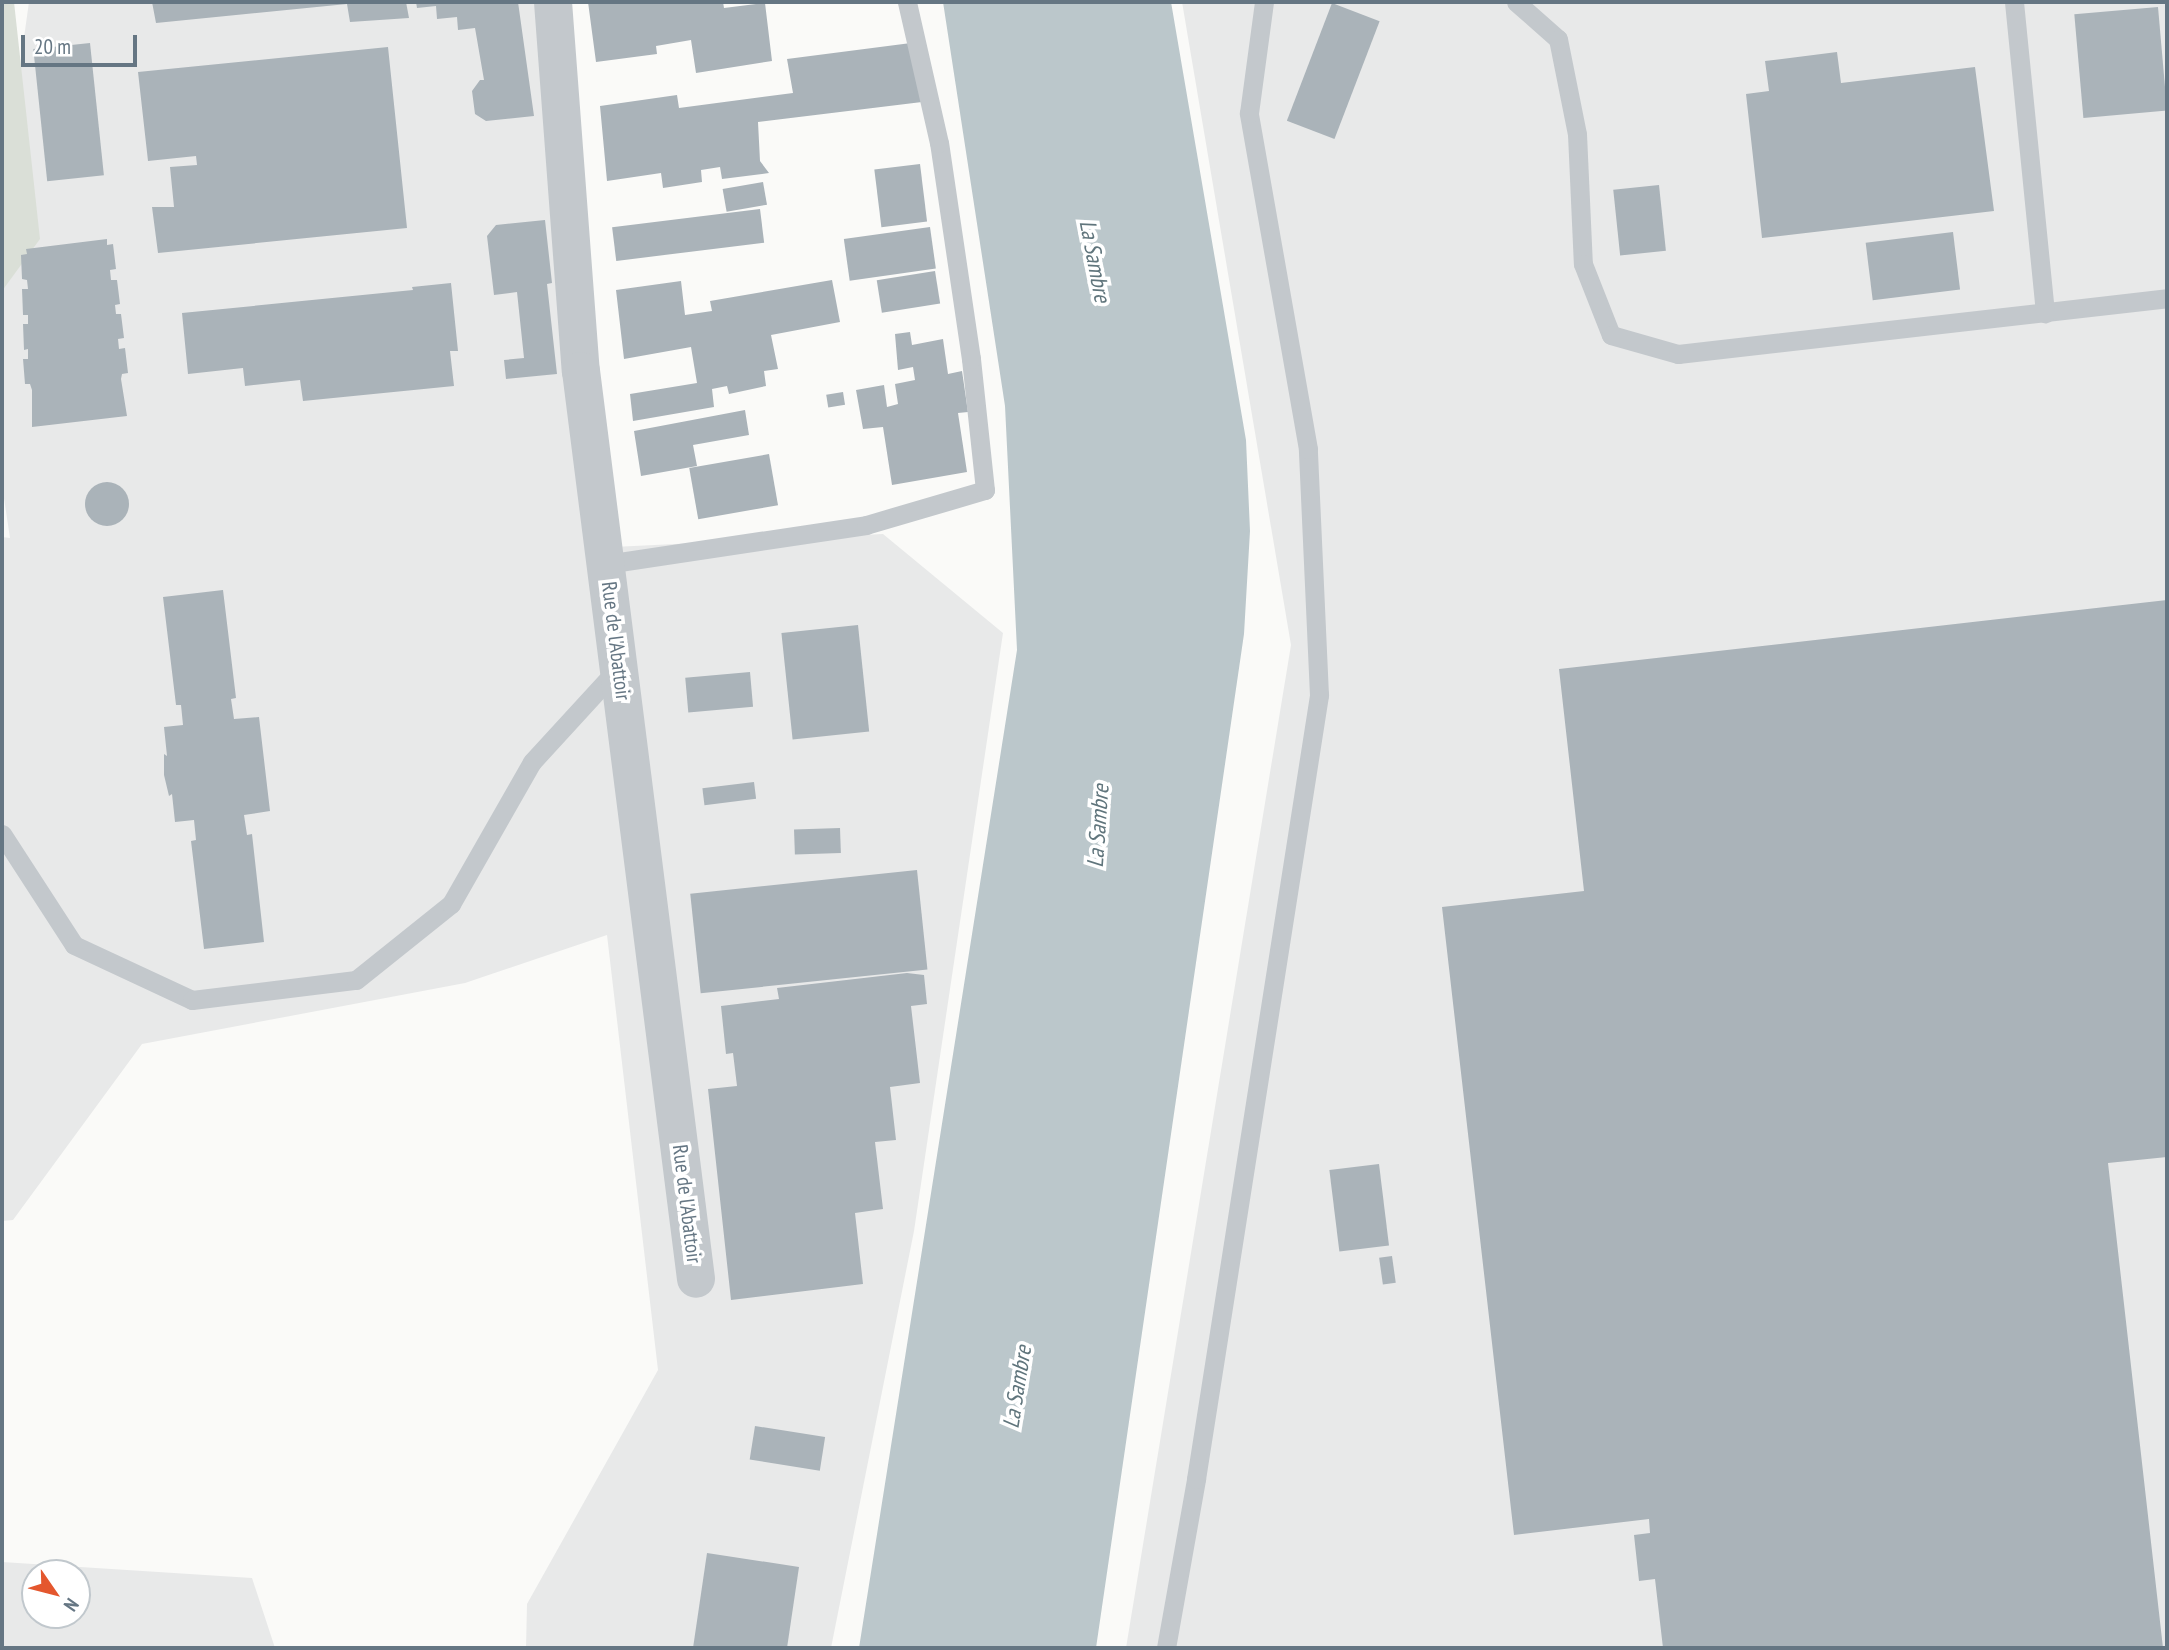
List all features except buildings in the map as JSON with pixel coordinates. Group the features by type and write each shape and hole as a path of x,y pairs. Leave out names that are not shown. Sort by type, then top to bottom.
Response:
{"street":[{"name":"Rue de l'Abattoir","path":"553,2 581,371 696,1279"}],"lane":[{"path":"606,564 866,525 985,490 971,359 939,143 907,2"},
{"path":"1166,1648 1196,1479 1319,695 1308,449 1250,113 1264,2"},
{"path":"1516,2 1558,39 1577,134 1583,264 1611,335 1678,354 2167,298"},
{"path":"2014,2 2045,313"},
{"path":"2,834 74,945 192,1000 356,980 452,904 532,762 619,667"}],"shaded area":[{"path":"2,2 14,2 40,239 2,291"},
{"path":"29,2 538,2 592,548 883,534 1003,633 914,1231 831,1648 526,1648 527,1604 658,1370 607,935 465,983 142,1044 13,1220 2,1221 2,537 10,538 2,485 2,194"},
{"path":"1182,2 2167,2 2167,1648 1126,1648 1291,645"},
{"path":"2,1562 21,1563 21,1629 91,1629 91,1568 252,1578 275,1648 2,1648"}],"water":[{"name":"La Sambre","path":"943,2 1171,2 1246,440 1250,531 1244,634 1096,1648 859,1648 1017,650 1005,406"}]}
